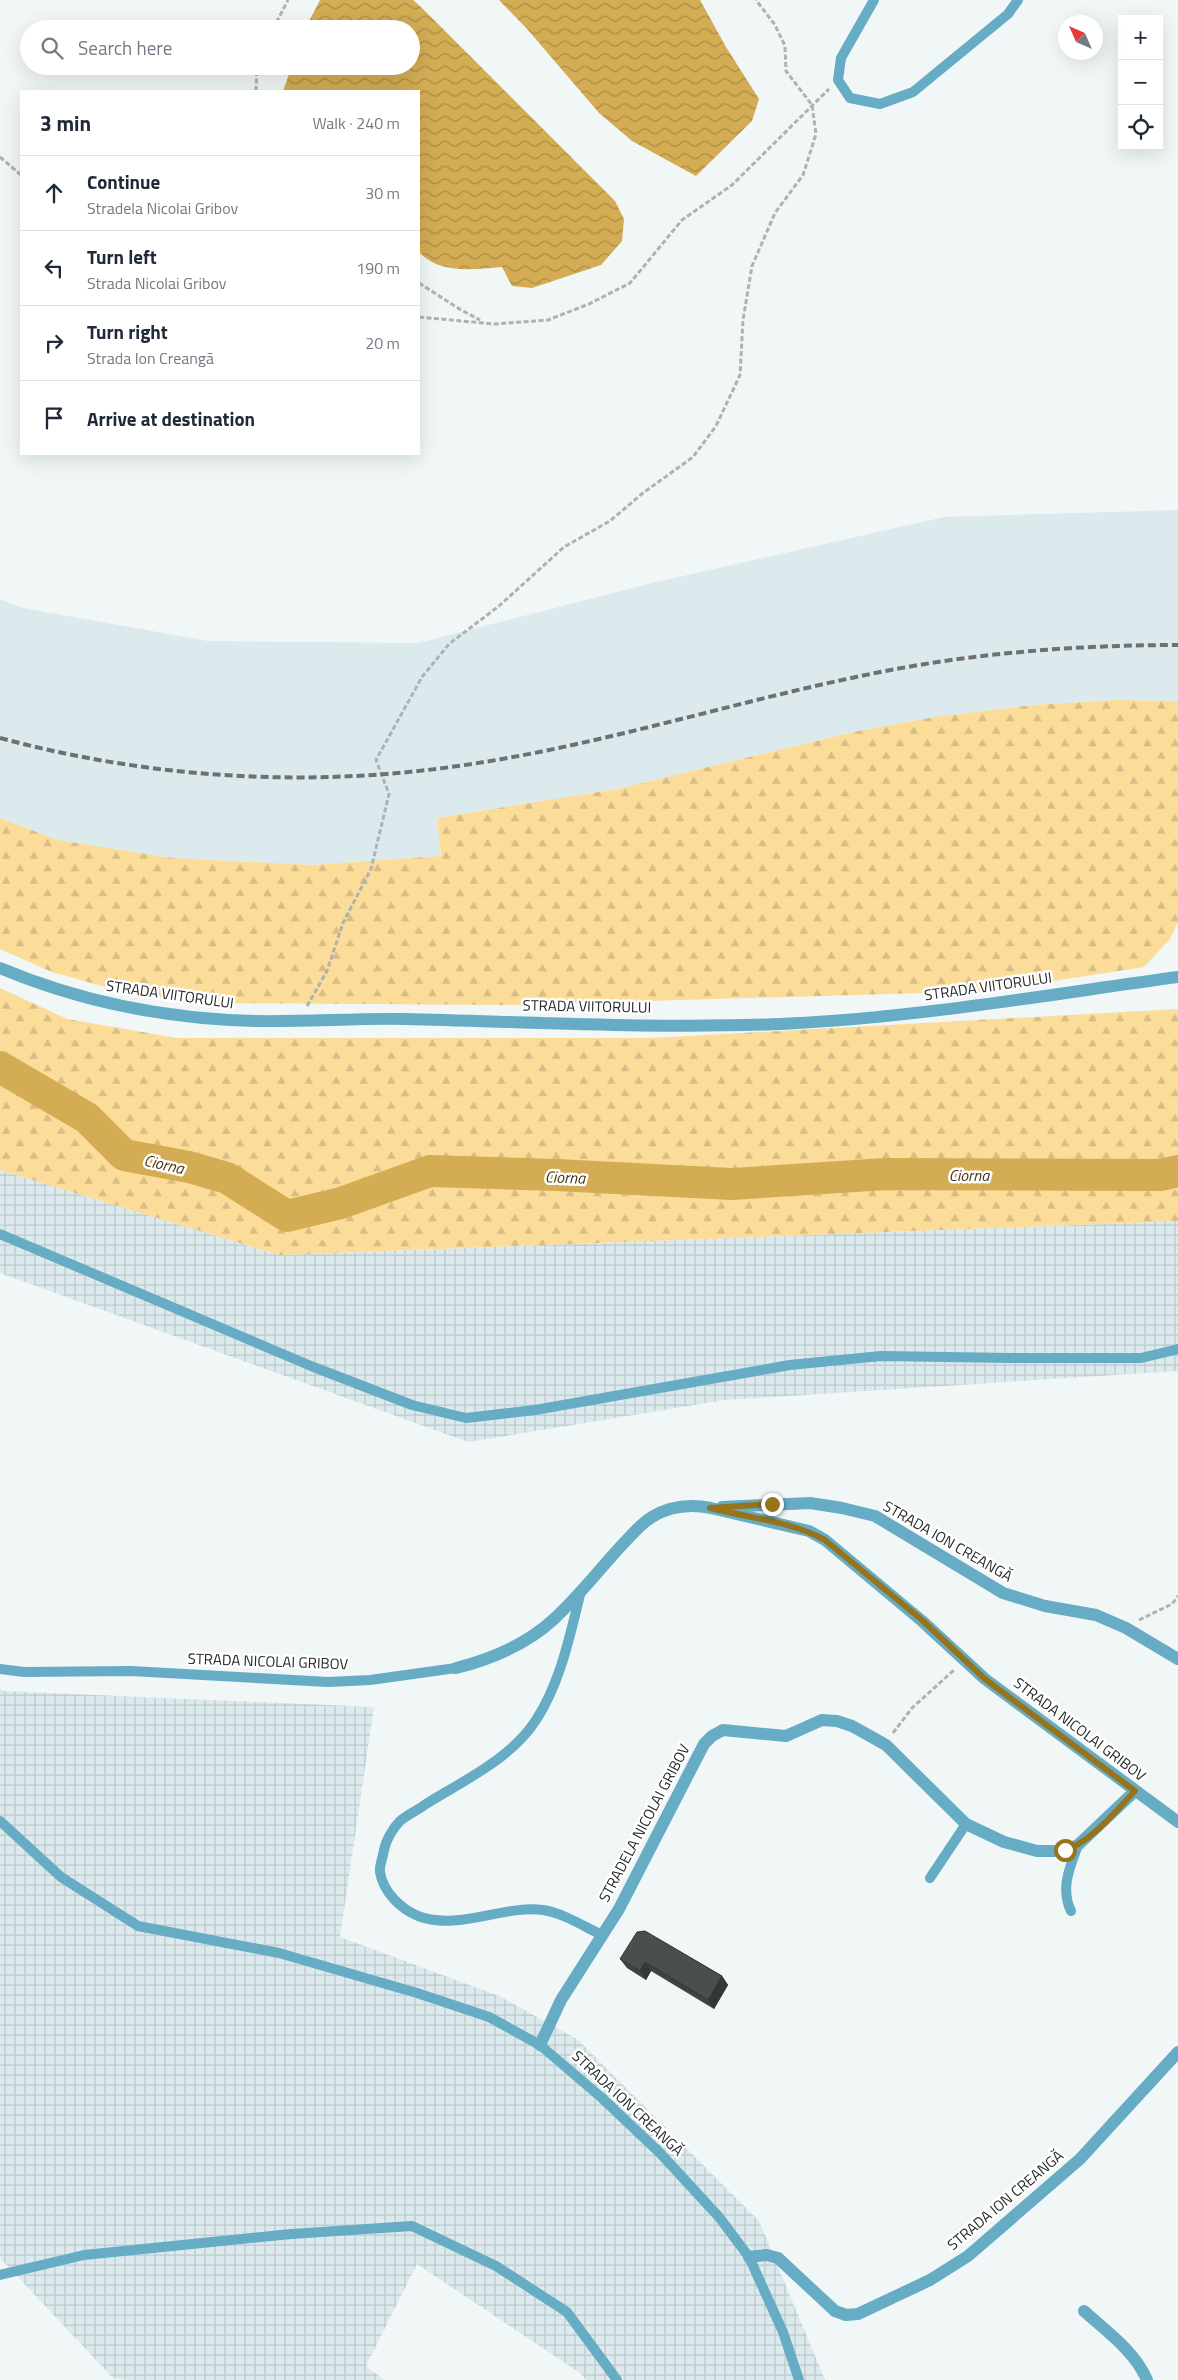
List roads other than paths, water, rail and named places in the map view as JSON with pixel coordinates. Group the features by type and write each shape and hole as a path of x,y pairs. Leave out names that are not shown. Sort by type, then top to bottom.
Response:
{"street":[{"name":"STRADA VIITORULUI","path":"0,968 35,983 101,1002 187,1016 255,1021 354,1018 656,1024 780,1024 895,1015 1178,977"},
{"name":"STRADA ION CREANGĂ","path":"710,1508 810,1504 842,1508 875,1516 1003,1593 1023,1600 1096,1616 1133,1632 1178,1659"},
{"name":"STRADA NICOLAI GRIBOV","path":"456,1668 500,1655 535,1634 553,1620 633,1534 651,1518 680,1507 696,1505 799,1528 825,1540 922,1620 964,1661 1178,1822"},
{"name":"STRADELA NICOLAI GRIBOV","path":"540,2045 561,2000 619,1908 704,1744 712,1736 723,1730 786,1736 822,1720 837,1721 852,1726 886,1745 966,1824 1004,1842 1037,1851 1065,1850 1078,1845"},
{"path":"1078,1845 1135,1791"},
{"name":"STRADA ION CREANGĂ","path":"749,2257 767,2255 778,2258 835,2311 846,2315 858,2314 930,2280 968,2256 1080,2159 1178,2052"},
{"path":"1084,2311 1126,2349 1143,2370 1147,2380"}],"lane":[{"path":"874,0 841,58 838,80 850,98 880,104 913,92 1008,14 1018,0"},
{"path":"0,1234 163,1301 311,1366 412,1405 466,1418 535,1410 790,1365 872,1357 1141,1358 1178,1349"},
{"path":"582,1590 565,1652 551,1691 536,1720 520,1739 498,1758 399,1821 386,1842 379,1872 386,1888 396,1903 419,1916 445,1920 514,1911 542,1910 563,1916 602,1935"},
{"name":"STRADA NICOLAI GRIBOV","path":"0,1669 24,1672 131,1671 328,1682 370,1680 456,1668"},
{"name":"STRADA ION CREANGĂ","path":"0,1821 61,1877 138,1926 279,1953 417,1993 489,2017 540,2045 602,2098 660,2153 719,2217 749,2257 783,2332 799,2380"},
{"path":"930,1878 966,1824"},
{"path":"1071,1911 1067,1903 1065,1890 1070,1865 1078,1845"},
{"path":"0,2275 84,2255 292,2234 412,2226 496,2266 567,2312 617,2380"}],"water":[{"path":"320,0 413,0 615,201 624,219 622,241 601,265 532,288 512,286 502,267 458,269 437,264 428,259 420,253 420,90 283,90 289,75 420,75 420,20 310,20"},
{"path":"499,0 700,0 726,47 759,99 752,121 696,176 632,141 599,113 528,30"}],"waterway":[{"name":"Ciorna","path":"0,1067 87,1118 124,1155 189,1167 227,1178 287,1216 341,1203 430,1171 732,1184 886,1174 1161,1175 1178,1171"}],"railway":[{"path":"0,738 56,752 170,770 285,777 343,777 401,773 458,766 558,748 806,688 936,662 1057,649 1178,645"}]}
